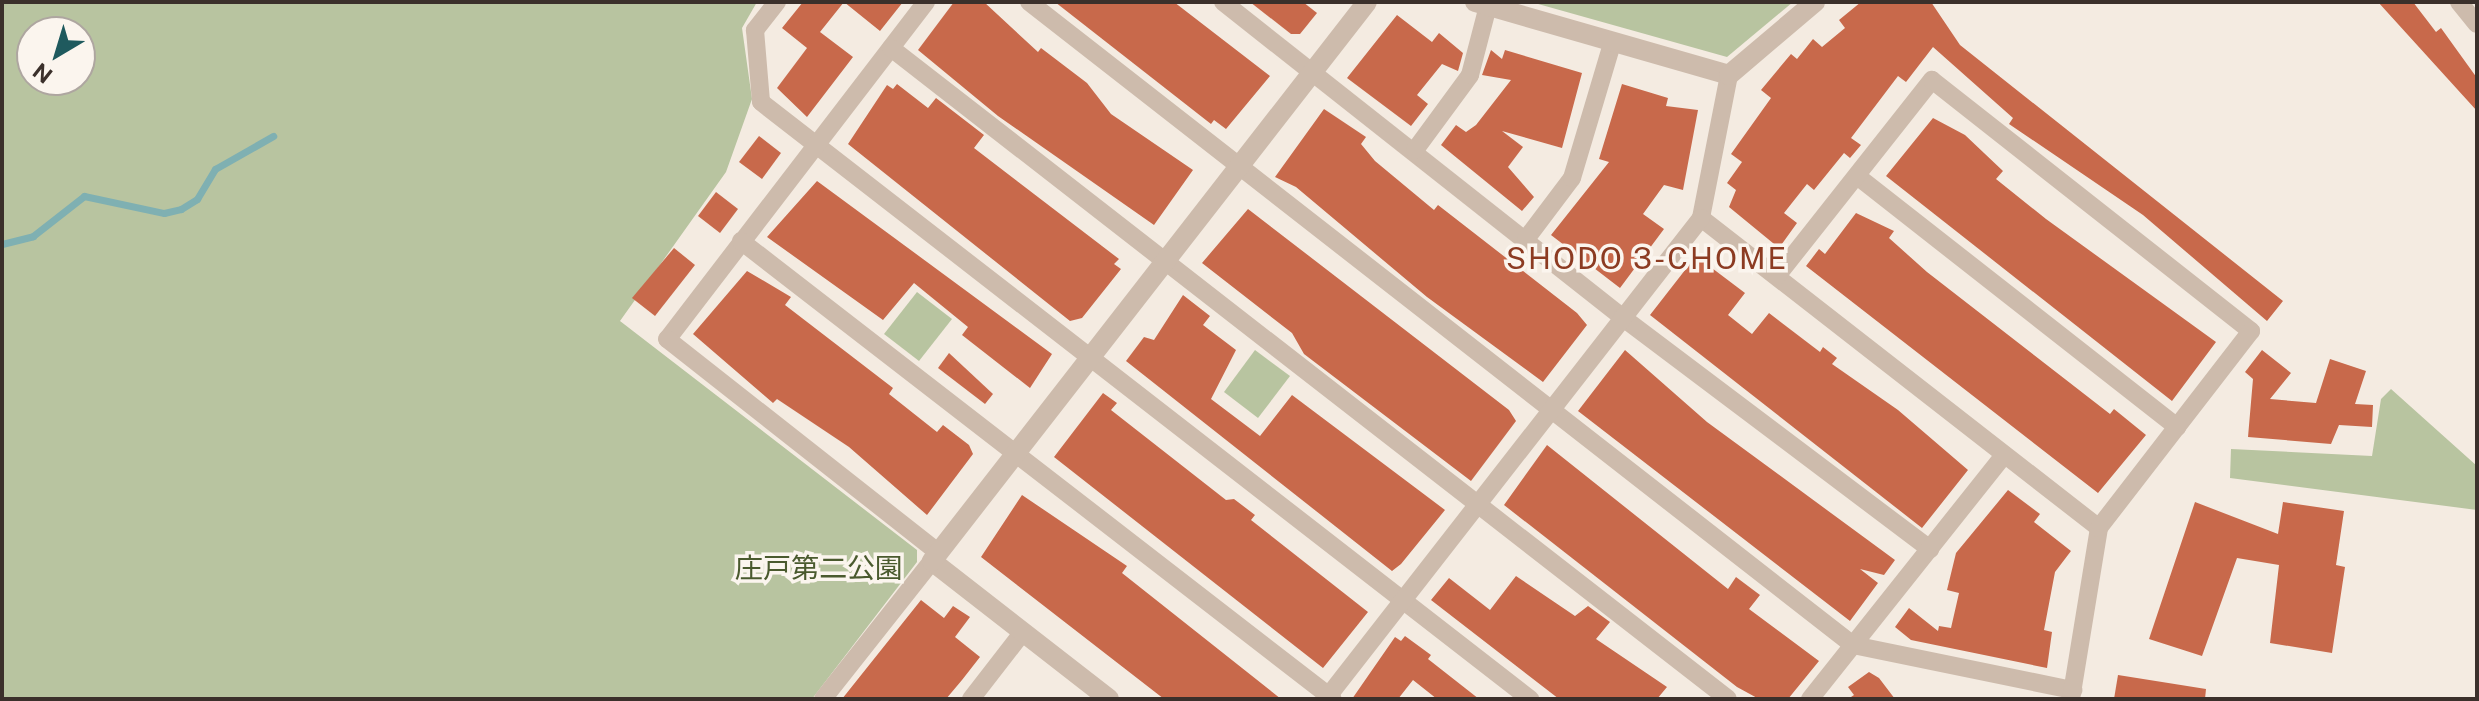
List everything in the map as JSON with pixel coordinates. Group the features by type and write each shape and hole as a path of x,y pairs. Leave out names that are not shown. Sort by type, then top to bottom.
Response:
{"street":[{"path":"777,2 755,30 761,102 1530,699"},
{"path":"926,2 667,339 1109,699"},
{"path":"1029,2 1238,170 1853,645 2072,694 2099,528 2251,331 1932,80 1777,276"},
{"path":"1223,2 1415,150 1622,317 1930,549"},
{"path":"823,699 1367,2"},
{"path":"741,241 1329,698 1549,409 1701,218 1729,75 1815,2"},
{"path":"2459,2 2477,24"},
{"path":"1415,150 1470,75 1482,4 1612,44 1729,75"},
{"path":"1526,239 1572,178 1612,44"},
{"path":"891,48 1728,699"},
{"path":"1857,176 2177,427"},
{"path":"1701,218 2099,528"},
{"path":"1810,699 2004,455"},
{"path":"971,699 1023,632"}],"green space":[{"name":"庄戸第二公園","path":"2,2 757,2 742,28 752,99 726,172 620,321 917,550 917,562 812,699 2,699"},
{"path":"1531,2 1793,2 1727,57"},
{"path":"917,292 952,319 919,361 884,334"},
{"path":"1255,350 1290,376 1258,418 1224,392"},
{"path":"2391,389 2477,466 2477,510 2230,478 2231,449 2372,456 2381,399"}],"building":[{"path":"803,2 844,2 820,32 853,57 807,117 777,88 807,48 782,28"},
{"path":"844,2 903,2 880,31"},
{"path":"954,2 984,2 1038,52 1041,48 1087,83 1111,114 1193,170 1154,225 998,116 918,50"},
{"path":"1055,2 1174,2 1270,76 1226,129 1214,120 1211,124"},
{"path":"1250,2 1303,2 1317,13 1300,34 1291,34"},
{"path":"1861,2 1931,2 1960,45 2283,301 2267,321 2143,215 2009,124 2013,118 1933,47 1906,82 1898,76 1851,138 1861,145 1850,158 1844,153 1814,190 1807,184 1784,213 1797,223 1779,248 1729,207 1736,190 1727,183 1742,162 1731,154 1771,98 1761,90 1791,54 1797,59 1813,39 1822,47 1845,28 1839,20"},
{"path":"2378,2 2413,2 2436,32 2441,28 2477,78 2477,111"},
{"path":"1397,15 1432,42 1439,33 1463,53 1458,71 1442,64 1417,95 1428,104 1411,126 1347,78"},
{"path":"1491,50 1502,59 1505,50 1582,73 1562,148 1502,131 1523,147 1508,167 1534,197 1522,211 1441,145 1456,125 1466,132 1476,125 1511,80 1482,75"},
{"path":"897,84 928,108 936,98 984,135 974,148 1119,259 1114,264 1121,269 1082,318 1070,321 848,144 887,85 893,89"},
{"path":"1622,84 1668,98 1666,106 1698,110 1683,190 1664,185 1643,214 1664,229 1620,288 1551,235 1609,162 1599,159"},
{"path":"1324,109 1366,137 1361,144 1375,161 1434,210 1438,205 1577,313 1587,325 1543,382 1427,297 1296,187 1275,177"},
{"path":"1933,118 1965,135 2003,171 1996,179 2046,219 2216,342 2172,401 1886,176"},
{"path":"759,136 781,153 762,179 739,162"},
{"path":"817,181 1052,354 1030,388 962,335 968,327 914,283 883,320 767,237"},
{"path":"716,192 738,209 720,233 698,216"},
{"path":"1248,209 1509,410 1516,421 1471,481 1304,354 1292,333 1202,263"},
{"path":"1856,213 1894,231 1889,238 1927,272 2110,414 2114,409 2146,435 2098,493 1806,266 1819,249 1825,254"},
{"path":"674,248 695,265 655,316 632,298"},
{"path":"1696,256 1745,293 1728,315 1752,334 1769,313 1820,352 1823,347 1837,358 1832,364 1898,410 1968,470 1922,528 1650,315"},
{"path":"747,271 791,297 785,305 893,388 889,394 937,432 943,425 969,445 973,454 927,515 849,447 777,399 773,403 693,334"},
{"path":"1183,295 1210,316 1203,325 1236,350 1211,399 1260,436 1292,395 1445,510 1401,564 1392,571 1126,361 1144,337 1154,340"},
{"path":"1625,350 1707,422 1895,560 1884,575 1860,569 1878,583 1850,621 1578,411"},
{"path":"2262,350 2291,373 2270,399 2316,403 2330,359 2366,371 2355,404 2373,405 2372,427 2339,425 2331,444 2248,437 2253,379 2245,372"},
{"path":"949,353 993,394 985,404 938,368"},
{"path":"1103,393 1117,403 1111,410 1226,500 1234,499 1255,515 1251,520 1368,612 1323,668 1054,457"},
{"path":"1547,445 1728,589 1736,577 1760,595 1749,609 1819,661 1788,699 1759,699 1737,687 1504,505"},
{"path":"2008,490 2040,514 2034,522 2071,551 2055,572 2044,630 2052,632 2047,668 1911,640 1895,627 1909,608 1938,631 1939,626 1951,628 1959,593 1947,590 1956,553"},
{"path":"1022,495 1127,566 1122,573 1281,699 1164,699 981,557"},
{"path":"2195,502 2278,534 2283,502 2344,511 2336,565 2345,567 2332,653 2270,643 2279,565 2237,558 2202,656 2149,639"},
{"path":"1516,576 1575,616 1588,606 1610,622 1596,639 1667,687 1657,699 1559,699 1431,600 1449,578 1490,610"},
{"path":"921,600 944,618 953,606 970,617 955,637 980,657 962,680 946,699 842,699"},
{"path":"1405,636 1431,655 1428,659 1479,699 1437,699 1413,680 1398,699 1352,699 1395,637 1401,641"},
{"path":"1869,672 1879,678 1895,699 1848,699 1854,695 1848,687"},
{"path":"2118,675 2206,689 2205,699 2114,699"}],"waterway":[{"path":"2,244 33,236 84,196 164,213 181,209 197,199 215,169 273,136"}],"district":[{"name":"SHODO 3-CHOME","path":"1647,258"}]}
